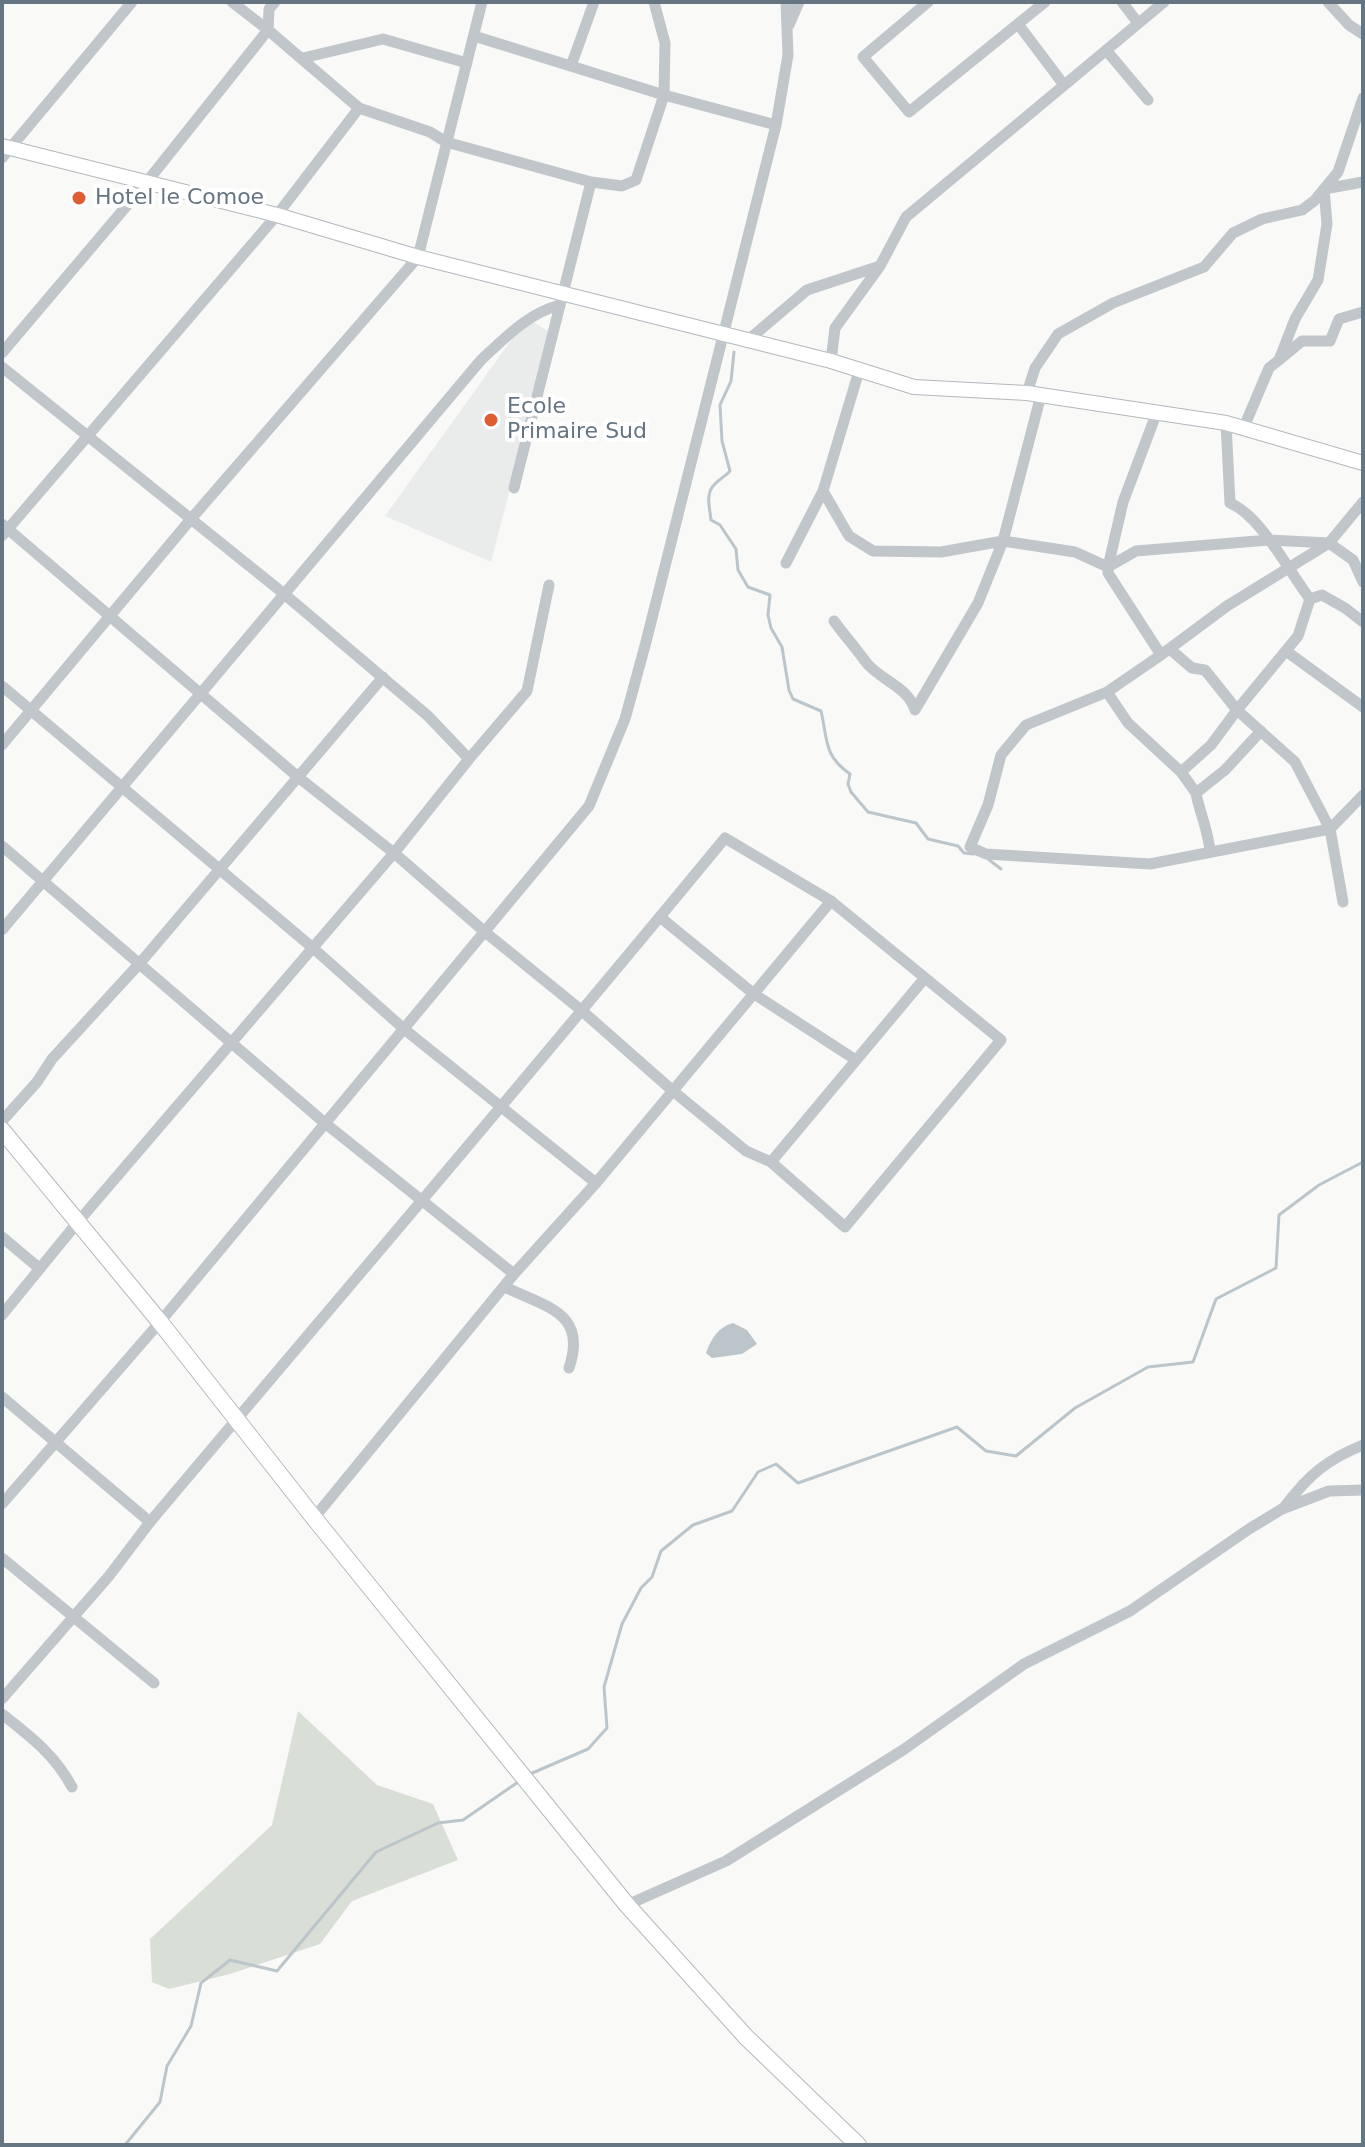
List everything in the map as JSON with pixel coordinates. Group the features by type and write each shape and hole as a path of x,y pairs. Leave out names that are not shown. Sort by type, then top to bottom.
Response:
{"highway":[{"path":"2,1130 160,1322 627,1905 755,2047 858,2145"}],"main road":[{"path":"5,151 277,215 561,300 831,361 914,387 1034,394 1226,423 1363,463"}],"street":[{"path":"5,151 132,2"},
{"path":"232,2 303,58 359,108 430,132 446,142 591,182 622,186 636,180 664,95 665,43 654,2"},
{"path":"2,353 146,183 268,30 269,9 275,2"},
{"path":"2,745 191,519 418,257 482,2"},
{"path":"571,66 594,2"},
{"path":"2,1504 160,1322 589,806 625,719 673,540 776,125 786,79 786,2"},
{"path":"787,29 799,2"},
{"path":"928,2 863,57 909,112 1045,2"},
{"path":"1122,2 1138,23"},
{"path":"831,361 835,328 880,266 906,217 1164,2"},
{"path":"1328,2 1349,25 1363,34"},
{"path":"1018,24 1064,85"},
{"path":"474,36 664,95 776,125"},
{"path":"303,58 383,39 467,63"},
{"path":"1106,50 1148,100"},
{"path":"834,621 866,662 911,699 915,710 978,603 1003,541 1034,394 1035,368 1058,334 1113,303 1204,267 1233,233 1262,219 1302,210 1338,172 1363,98"},
{"path":"2,1699 109,1576 150,1522 422,1202 581,1010 725,838 831,901 1001,1040 845,1227 771,1162 746,1151 673,1091 581,1010 394,853 298,777 4,530 277,215 359,108"},
{"path":"514,488 591,182"},
{"path":"1324,189 1363,182"},
{"path":"1279,360 1295,319 1318,280 1327,224 1324,189"},
{"path":"747,341 807,290 880,266"},
{"path":"2,930 481,360 514,330 561,300"},
{"path":"1244,427 1269,368 1302,341 1330,341 1339,319 1363,312"},
{"path":"2,367 283,593 428,716 469,759"},
{"path":"786,563 823,491 859,371"},
{"path":"1157,412 1123,502 1108,573 1166,653 1192,668 1205,670 1237,710 1295,762 1330,829 1343,902"},
{"path":"1226,423 1230,503 1256,520 1310,599"},
{"path":"823,491 849,536 873,551 941,552 1003,541 1075,552 1108,567"},
{"path":"1363,502 1329,543 1227,606 1166,653 1107,692 1026,725 1001,755 988,805 970,847 986,854 1150,864 1330,829 1363,795"},
{"path":"1108,567 1136,551 1269,540 1329,543 1353,560 1363,582"},
{"path":"2,1315 394,853 527,691 549,585"},
{"path":"1310,599 1322,595 1363,622"},
{"path":"1181,772 1211,745 1298,636 1310,599"},
{"path":"1286,651 1363,707"},
{"path":"2,1121 37,1082 52,1059 140,963 383,677"},
{"path":"2,686 313,948 404,1029 596,1183"},
{"path":"1107,692 1128,723 1181,772 1196,793 1199,809 1208,827 1210,852"},
{"path":"1196,793 1225,770 1261,731"},
{"path":"2,846 233,1041 326,1124 514,1274"},
{"path":"314,1518 514,1274 596,1183 831,901"},
{"path":"660,917 754,994 856,1060"},
{"path":"771,1162 924,979"},
{"path":"2,1237 39,1268"},
{"path":"505,1287 555,1311 569,1323 575,1342 569,1368"},
{"path":"2,1397 150,1522"},
{"path":"1282,1509 1310,1475 1363,1445"},
{"path":"627,1905 726,1861 903,1750 1024,1664 1130,1611 1282,1509 1329,1491 1363,1490"},
{"path":"2,1558 154,1683"},
{"path":"2,1714 46,1749 61,1766 72,1787"}],"shaded area":[{"name":"Ecole Primaire Sud","path":"527,318 551,333 491,562 385,516"},
{"path":"733,1323 747,1330 757,1344 742,1354 712,1358 706,1353 713,1338 723,1327"},
{"path":"298,1711 377,1785 433,1804 458,1860 352,1901 320,1944 230,1974 169,1989 152,1982 150,1939 272,1825"}],"waterway":[{"path":"734,352 731,381 720,405 722,441 730,471 711,489 711,520 720,525 736,549 738,570 748,587 770,595 768,615 771,628 782,647 793,699 821,711 831,753 850,774 848,784 851,792 868,812 916,823 928,839 958,846 964,853 974,854"},
{"path":"988,859 1001,869"},
{"path":"530,1774 588,1749 607,1728 604,1687 622,1624 641,1588 652,1577 661,1551 693,1525 732,1511 758,1472 776,1464 798,1483 957,1427 986,1451 1016,1456 1075,1408 1148,1367 1193,1362 1216,1299 1276,1268 1279,1215 1319,1185 1363,1162"},
{"path":"125,2145 160,2102 167,2066 191,2026 201,1983 230,1960 277,1971 376,1852 438,1823 463,1820 521,1780"}],"place":[{"name":"Hotel le Comoe","path":"79,198"},
{"name":"Ecole Primaire Sud","path":"491,420"}]}
